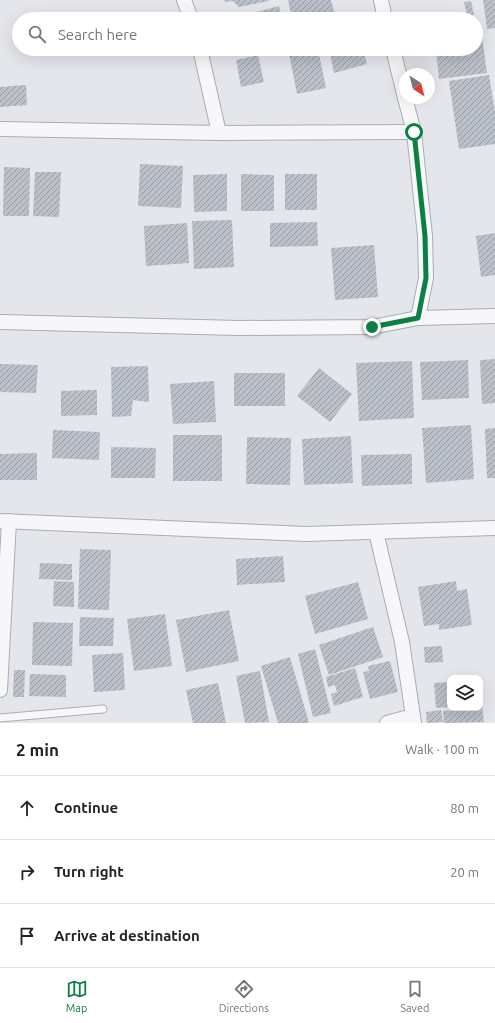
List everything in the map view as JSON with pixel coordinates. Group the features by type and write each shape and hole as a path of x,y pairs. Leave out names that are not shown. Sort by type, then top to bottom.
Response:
{"street":[{"path":"184,0 188,12"},
{"path":"381,0 384,12"},
{"path":"202,56 219,133"},
{"path":"395,56 399,73"},
{"path":"407,104 414,132 425,236 426,278 418,318"},
{"path":"0,129 219,133 414,132"},
{"path":"0,322 262,328 372,327 418,318 495,316"},
{"path":"0,690 4,521 306,534 495,528"},
{"path":"376,532 402,642 413,720 387,723"}],"lane":[{"path":"0,718 103,709"}],"building":[{"path":"224,0 269,1 239,7 233,1 225,2"},
{"path":"288,0 331,0 334,12 291,12"},
{"path":"483,0 495,0 495,28 487,29"},
{"path":"471,1 473,12 466,12 464,2"},
{"path":"279,6 280,12 257,12"},
{"path":"483,44 487,73 439,79 437,56 483,56"},
{"path":"258,56 264,82 241,87 236,60"},
{"path":"289,56 319,56 326,88 297,94"},
{"path":"330,56 365,56 367,64 334,73"},
{"path":"489,75 495,112 495,144 459,149 449,81"},
{"path":"26,85 27,105 0,107 0,87"},
{"path":"140,164 183,166 181,208 138,206"},
{"path":"4,167 30,168 29,216 3,216"},
{"path":"35,172 61,172 59,217 33,216"},
{"path":"227,174 227,211 194,212 193,175"},
{"path":"241,174 274,175 274,211 241,211"},
{"path":"285,174 317,174 317,210 285,210"},
{"path":"232,220 234,267 194,269 192,221"},
{"path":"317,222 318,246 270,247 270,223"},
{"path":"187,223 189,263 146,266 144,226"},
{"path":"495,233 495,275 481,277 476,236"},
{"path":"374,245 378,297 335,300 331,248"},
{"path":"495,359 495,403 482,404 480,360"},
{"path":"468,360 469,398 422,400 420,362"},
{"path":"412,361 414,418 359,421 356,363"},
{"path":"0,364 38,365 36,393 0,392"},
{"path":"148,366 149,402 133,400 131,416 112,417 111,367"},
{"path":"319,368 352,394 330,422 297,396"},
{"path":"234,373 285,373 285,406 234,406"},
{"path":"214,381 216,422 173,424 170,384"},
{"path":"97,390 97,415 61,416 61,391"},
{"path":"471,425 474,479 426,483 422,428"},
{"path":"495,428 495,478 487,478 485,429"},
{"path":"53,430 100,432 99,460 52,458"},
{"path":"173,435 222,435 222,481 173,481"},
{"path":"351,436 353,483 304,485 302,439"},
{"path":"247,437 291,438 290,485 246,484"},
{"path":"111,447 156,448 155,478 111,478"},
{"path":"37,453 37,480 0,480 0,454"},
{"path":"412,454 412,484 362,486 361,455"},
{"path":"80,549 111,550 109,610 78,609"},
{"path":"283,556 285,582 237,585 236,559"},
{"path":"40,563 72,564 72,580 39,579"},
{"path":"54,581 74,582 74,607 53,606"},
{"path":"456,581 457,591 467,589 472,625 439,630 439,624 424,626 418,587"},
{"path":"358,582 368,619 315,634 305,596"},
{"path":"229,610 239,661 186,672 176,620"},
{"path":"165,614 172,666 134,671 127,619"},
{"path":"80,617 114,618 113,646 79,646"},
{"path":"33,622 73,623 72,666 32,665"},
{"path":"373,627 383,657 329,675 319,645"},
{"path":"442,646 443,662 425,663 424,647"},
{"path":"315,649 331,713 313,717 298,654"},
{"path":"123,653 125,690 94,692 92,655"},
{"path":"290,657 309,723 278,723 261,666"},
{"path":"390,661 398,692 370,699 363,672 369,671 368,666"},
{"path":"355,668 363,697 334,706 331,694 337,692 335,685 328,687 326,677"},
{"path":"14,670 25,670 24,697 13,697"},
{"path":"260,671 269,722 245,723 236,676"},
{"path":"30,674 66,675 66,697 29,696"},
{"path":"447,682 447,707 436,708 434,683"},
{"path":"218,683 226,723 193,723 186,690"},
{"path":"441,710 443,722 427,723 426,712"},
{"path":"443,711 483,711 484,722 444,723"}],"route":[{"path":"372,327 418,318 426,278 425,236 414,132"}]}
